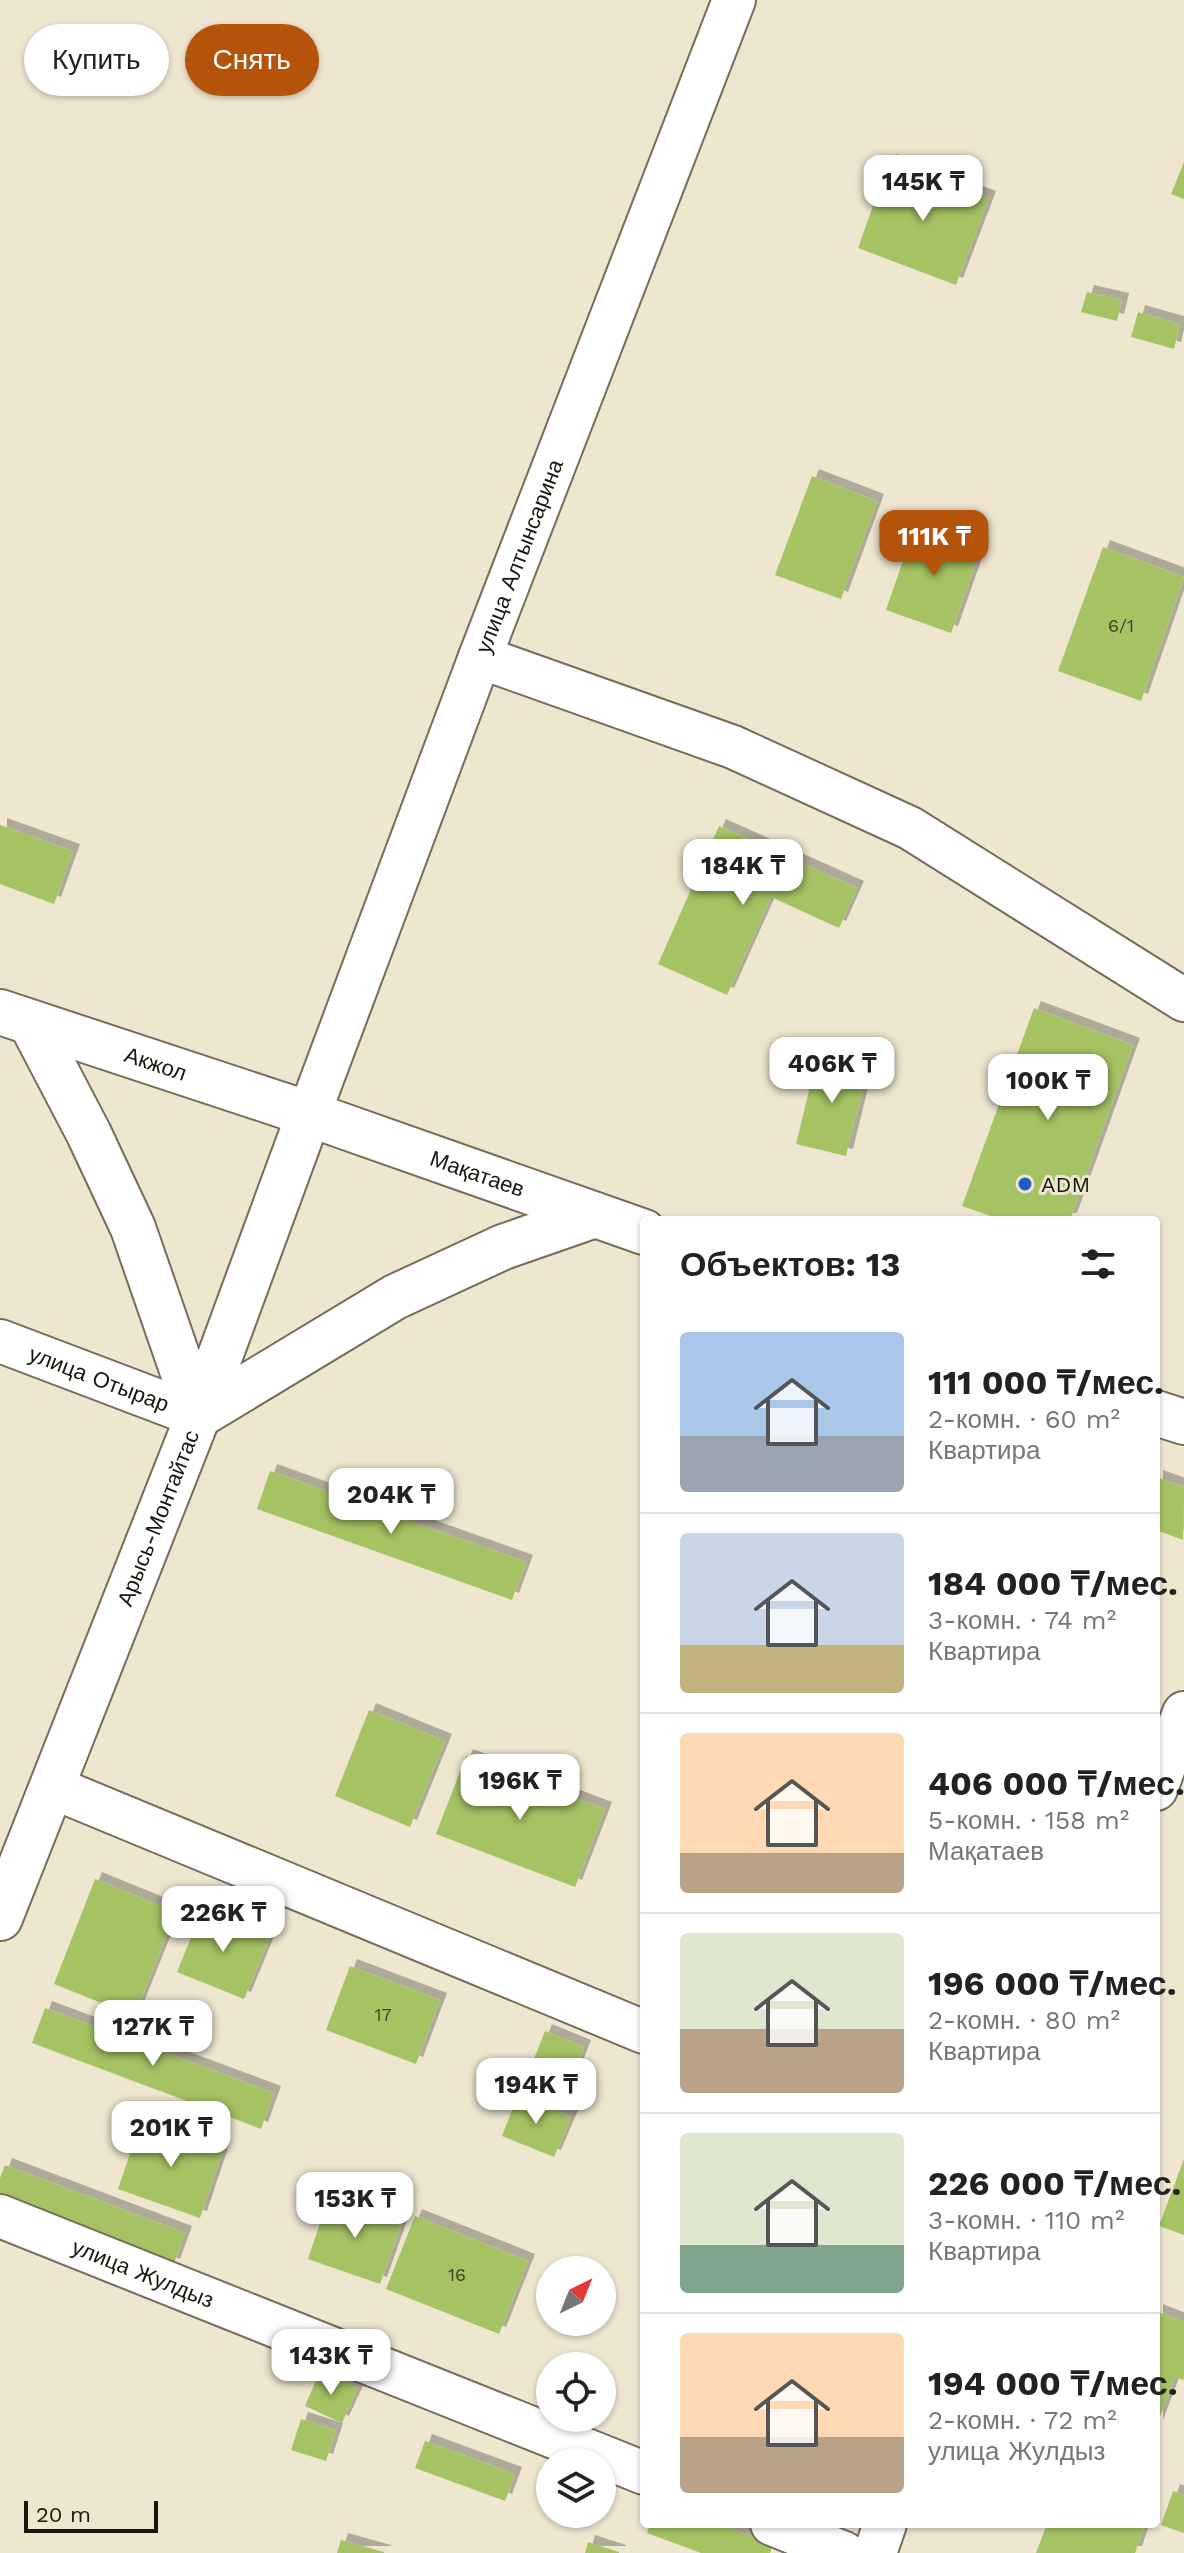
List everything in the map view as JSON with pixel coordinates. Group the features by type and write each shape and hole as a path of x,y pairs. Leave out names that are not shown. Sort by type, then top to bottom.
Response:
{"main road":[{"name":"Акжол","path":"16,1018 309,1114"},
{"path":"16,1018 133,1228 198,1416 395,1297 503,1247 595,1215"},
{"name":"Мақатаев","path":"309,1114 640,1231"},
{"name":"Арысь-Монтайтас","path":"0,1918 198,1416 309,1114"},
{"path":"1160,1414 1184,1422"}],"street":[{"name":"улица Алтынсарина","path":"309,1114 480,657 734,0"},
{"path":"480,657 733,747 910,828 1184,1000"},
{"name":"улица Отырар","path":"0,1341 198,1416"},
{"path":"1160,1778 1184,1713"},
{"path":"52,1787 640,2030"},
{"name":"улица Жулдыз","path":"0,2216 640,2471"},
{"path":"782,2528 844,2553"},
{"path":"875,2553 884,2528"}],"building":[{"path":"889,161 989,198 956,285 858,248"},
{"path":"1184,162 1184,199 1171,194"},
{"path":"1087,292 1122,300 1117,321 1081,312"},
{"path":"1138,312 1180,324 1174,349 1131,337"},
{"path":"812,476 877,501 841,599 775,575"},
{"path":"916,523 982,545 951,633 886,610"},
{"path":"1103,547 1184,577 1141,701 1058,671"},
{"path":"0,825 73,851 54,904 0,884"},
{"path":"719,826 857,888 839,928 771,897 727,995 658,964"},
{"path":"1034,1008 1133,1045 1071,1216 991,1216 962,1206"},
{"path":"818,1054 868,1066 846,1156 796,1144"},
{"path":"270,1471 526,1562 512,1600 257,1509"},
{"path":"1160,1478 1184,1487 1183,1540 1160,1531"},
{"path":"369,1710 445,1741 410,1827 335,1796"},
{"path":"466,1756 605,1809 575,1887 436,1834"},
{"path":"95,1879 176,1912 134,2016 54,1984"},
{"path":"203,1908 270,1936 244,1999 177,1972"},
{"path":"350,1966 440,2000 416,2064 326,2030"},
{"path":"45,2008 274,2093 261,2129 32,2043"},
{"path":"545,2031 584,2047 569,2085 530,2069"},
{"path":"518,2095 571,2117 554,2157 502,2136"},
{"path":"141,2121 223,2149 200,2218 118,2189"},
{"path":"1184,2159 1184,2235 1160,2226"},
{"path":"5,2165 185,2233 173,2266 0,2200 0,2178"},
{"path":"329,2196 402,2222 380,2284 308,2259"},
{"path":"415,2216 528,2261 499,2334 386,2289"},
{"path":"1160,2313 1184,2322 1184,2380 1175,2377 1160,2416"},
{"path":"320,2371 358,2388 342,2423 305,2406"},
{"path":"301,2419 336,2430 326,2461 291,2450"},
{"path":"425,2441 515,2474 505,2501 415,2468"},
{"path":"1173,2491 1184,2495 1184,2533 1161,2525"},
{"path":"649,2528 730,2528 773,2544 770,2553 701,2553 647,2533"},
{"path":"1045,2528 1144,2528 1135,2553 1036,2553"},
{"path":"341,2540 384,2552 384,2553 337,2553"},
{"path":"588,2542 619,2552 619,2553 585,2553"}],"place":[{"name":"ADM","path":"1025,1184"}]}
